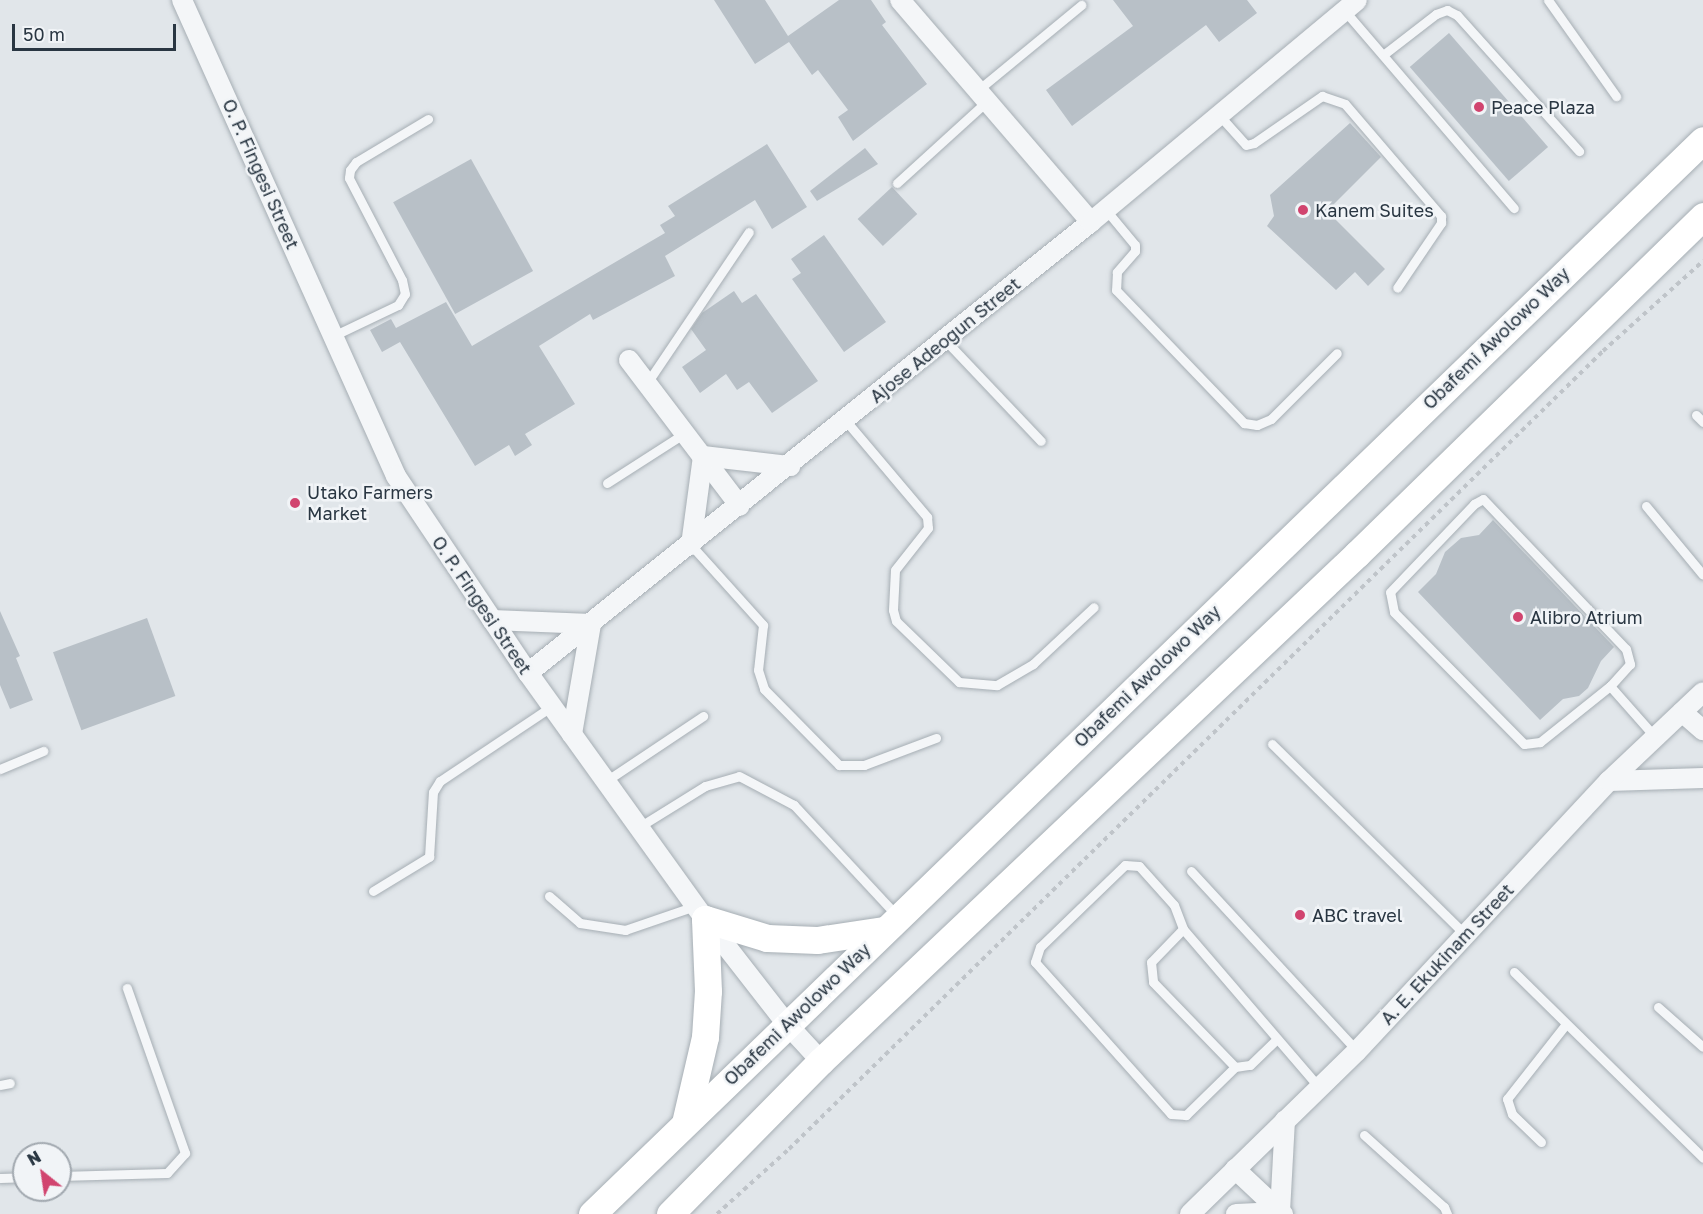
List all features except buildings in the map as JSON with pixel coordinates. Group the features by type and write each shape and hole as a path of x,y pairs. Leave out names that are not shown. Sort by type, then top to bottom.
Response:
{"main road":[{"name":"Obafemi Awolowo Way","path":"592,1214 786,1023 1703,140"},
{"path":"670,1214 821,1061 1358,554 1703,216"},
{"path":"685,1123 705,1037 708,991 700,912 767,938 817,940 890,924"}],"street":[{"name":"O. P. Fingesi Street","path":"182,0 396,476 528,674 700,912 786,1023 821,1061"},
{"path":"900,0 982,96 1099,216"},
{"name":"Ajose Adeogun Street","path":"528,674 1099,216 1219,115 1346,3"},
{"path":"629,360 740,506"},
{"path":"703,456 790,466"},
{"path":"691,545 703,456"},
{"path":"492,620 591,624 572,734"},
{"name":"A. E. Ekukinam Street","path":"1190,1214 1356,1052 1609,781 1703,692"},
{"path":"1682,712 1703,730"},
{"path":"1609,781 1703,778"},
{"path":"1282,1213 1285,1120"},
{"path":"1235,1168 1282,1213"},
{"path":"1236,1214 1282,1213"}],"lane":[{"path":"1548,0 1616,96"},
{"path":"1346,3 1383,55 1515,208"},
{"path":"897,183 982,96 1081,5"},
{"path":"1383,55 1436,14 1447,10 1456,15 1579,151"},
{"path":"1219,115 1246,145 1254,143 1322,96 1345,104 1441,216 1441,223 1397,288"},
{"path":"333,336 398,305 405,294 402,280 349,178 350,170 356,162 428,119"},
{"path":"1099,216 1136,245 1135,251 1117,272 1116,290 1244,423 1257,424 1271,418 1337,353"},
{"path":"647,383 749,232"},
{"path":"945,340 1041,441"},
{"path":"1696,415 1703,422"},
{"path":"846,421 927,517 928,528 895,570 893,610 896,621 959,682 997,685 1033,664 1094,607"},
{"path":"607,483 685,433"},
{"path":"1483,499 1626,649 1630,664 1610,686 1540,742 1524,744 1394,612 1390,592 1474,504 1483,499"},
{"path":"1647,506 1703,575"},
{"path":"691,545 763,625 758,670 764,689 839,765 864,765 936,738"},
{"path":"1610,686 1656,738"},
{"path":"373,891 429,857 433,792 440,781 552,706"},
{"path":"606,782 704,716"},
{"path":"1272,744 1465,934"},
{"path":"0,769 43,752"},
{"path":"639,827 705,786 739,776 794,805 890,924"},
{"path":"1277,1039 1250,1065 1235,1067 1186,1115 1171,1114 1035,962 1040,947 1125,865 1139,866 1174,905 1183,929 1319,1088"},
{"path":"1191,871 1356,1052"},
{"path":"549,896 580,923 625,930 700,912"},
{"path":"1183,929 1151,962 1150,974 1161,991 1235,1067"},
{"path":"1514,972 1703,1158"},
{"path":"72,1176 167,1173 185,1154 127,988"},
{"path":"1658,1007 1703,1047"},
{"path":"1541,1142 1512,1114 1507,1099 1566,1024"},
{"path":"0,1085 10,1083"},
{"path":"1364,1135 1444,1207 1447,1214"}],"path":[{"path":"717,1214 797,1141 1595,360 1703,261"}],"place":[{"name":"Peace Plaza","path":"1479,107"},
{"name":"Kanem Suites","path":"1303,210"},
{"name":"Utako Farmers Market","path":"295,503"},
{"name":"Alibro Atrium","path":"1518,617"},
{"name":"ABC travel","path":"1300,915"}]}
